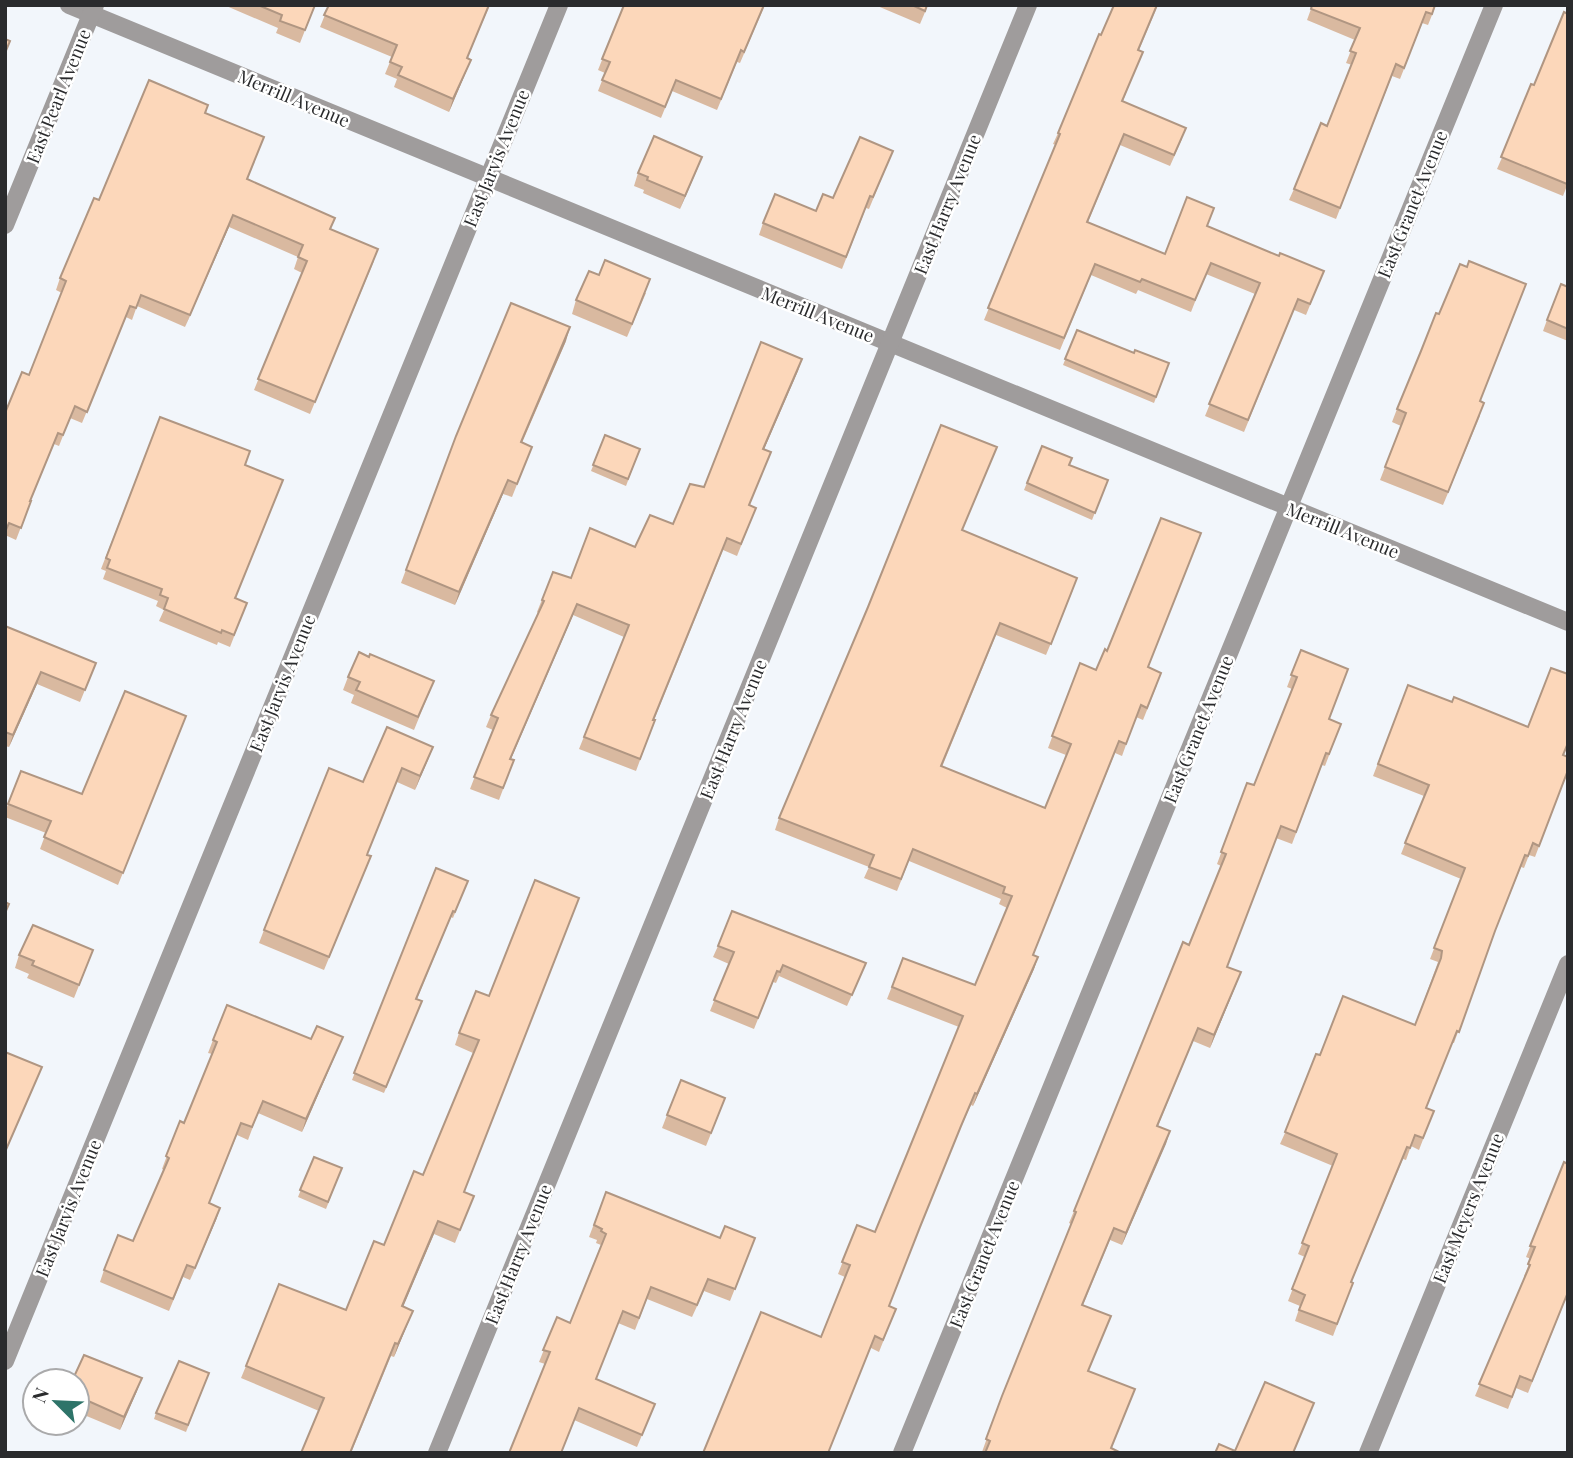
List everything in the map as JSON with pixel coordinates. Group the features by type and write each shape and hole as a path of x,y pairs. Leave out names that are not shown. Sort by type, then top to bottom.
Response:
{"street":[{"name":"Merrill Avenue","path":"69,5 94,10 488,178 1568,622"},
{"name":"East Jarvis Avenue","path":"5,1361 559,5"},
{"name":"East Harry Avenue","path":"437,1453 1028,5"},
{"name":"East Granet Avenue","path":"902,1453 1494,5"},
{"name":"East Pearl Avenue","path":"5,225 94,10"},
{"name":"East Meyers Avenue","path":"1368,1453 1568,964"}],"building":[{"path":"258,5 315,5 305,30 280,21 282,15"},
{"path":"329,5 489,5 467,58 471,60 453,99 398,75 402,67 390,62 397,45 324,15"},
{"path":"624,5 764,5 744,52 741,50 721,99 676,80 665,107 602,80 610,62 602,59"},
{"path":"912,5 927,5 925,11"},
{"path":"1114,5 1157,5 1138,50 1143,52 1122,101 1186,128 1174,155 1124,134 1087,222 1165,254 1187,197 1214,208 1207,226 1279,256 1280,253 1324,271 1310,304 1298,299 1248,420 1209,404 1260,283 1211,263 1195,300 1095,264 1064,338 988,308 1099,34 1101,35"},
{"path":"1312,5 1435,5 1432,14 1426,12 1404,68 1396,64 1340,208 1294,189 1321,123 1327,126 1356,53 1350,51 1360,28 1311,9"},
{"path":"1564,12 1568,14 1567,184 1501,157"},
{"path":"5,39 10,41 5,53"},
{"path":"149,80 208,105 205,113 264,137 247,179 335,218 330,229 378,249 315,402 258,379 307,261 298,257 303,245 233,215 190,315 141,295 136,308 130,306 87,412 75,406 63,435 58,433 21,528 9,523 5,532 5,413 22,372 29,375 66,281 60,278 94,198 99,200"},
{"path":"654,136 702,157 685,196 647,180 648,177 638,173"},
{"path":"860,137 893,151 873,197 870,196 846,257 763,223 775,194 816,211 823,194 833,198"},
{"path":"605,260 650,279 632,324 576,300 589,271 599,275"},
{"path":"1469,261 1526,284 1480,401 1484,403 1448,492 1385,467 1406,413 1397,409 1436,313 1439,314 1460,264 1467,267"},
{"path":"1561,284 1568,287 1568,329 1547,320"},
{"path":"511,303 570,327 521,442 532,447 517,484 508,480 459,592 406,570 456,436"},
{"path":"1077,330 1134,353 1135,350 1169,363 1156,397 1065,359"},
{"path":"761,342 802,359 763,449 771,452 749,505 756,508 741,544 727,538 653,720 640,759 584,737 629,625 577,604 510,759 514,760 503,788 474,777 498,718 491,715 544,601 542,600 553,572 571,578 590,528 635,547 650,515 673,524 690,484 704,487"},
{"path":"160,417 250,451 245,465 283,480 235,598 247,603 234,635 222,630 221,633 164,609 168,598 160,595 162,589 107,568 110,560 106,558"},
{"path":"941,425 997,447 962,530 1077,578 1051,644 1000,623 941,766 1045,808 1071,744 1052,736 1080,663 1096,670 1105,649 1107,651 1161,518 1201,533 1148,667 1161,673 1147,708 1141,705 1126,744 1119,741 1033,955 1038,957 977,1094 975,1093 920,1227 889,1306 896,1309 883,1340 875,1336 828,1453 703,1453 761,1312 821,1337 850,1265 842,1262 857,1225 875,1232 963,1016 892,987 903,958 975,985 1012,896 1003,893 1005,887 913,849 901,879 869,867 874,855 779,818"},
{"path":"605,435 640,449 628,479 593,465"},
{"path":"1042,446 1072,458 1069,465 1108,480 1095,513 1027,483"},
{"path":"5,626 96,663 85,690 41,672 13,735 5,732"},
{"path":"1301,650 1348,669 1329,719 1341,724 1329,754 1326,753 1296,832 1281,826 1227,967 1241,972 1214,1035 1198,1028 1157,1126 1170,1131 1126,1233 1114,1228 1082,1305 1111,1316 1088,1371 1135,1389 1111,1448 1121,1453 985,1453 990,1441 986,1439 1076,1212 1074,1211 1183,942 1189,945 1226,854 1221,852 1247,783 1254,785 1297,677 1291,675"},
{"path":"359,652 369,657 370,654 434,681 418,717 356,690 360,682 348,677"},
{"path":"1551,668 1568,674 1568,743 1563,755 1568,757 1568,770 1539,846 1533,843 1528,856 1525,855 1495,931 1459,1032 1457,1031 1426,1108 1434,1111 1423,1138 1415,1135 1410,1148 1407,1147 1351,1282 1353,1283 1337,1324 1299,1310 1305,1295 1292,1289 1309,1246 1302,1243 1337,1154 1285,1132 1343,996 1415,1025 1441,958 1442,951 1434,948 1465,868 1405,843 1429,785 1378,764 1408,685 1452,702 1454,697 1528,727"},
{"path":"125,691 186,716 123,873 44,837 51,821 8,804 21,771 82,794"},
{"path":"387,727 433,747 420,776 402,768 368,852 367,855 371,856 329,957 264,930 329,768 363,782"},
{"path":"436,868 468,881 416,999 422,1001 386,1087 354,1073"},
{"path":"535,880 579,898 464,1192 474,1196 460,1230 438,1221 402,1306 413,1311 398,1344 395,1343 350,1453 301,1453 324,1398 246,1366 279,1284 346,1310 374,1241 384,1245 414,1171 423,1175 479,1040 459,1033 476,991 489,996"},
{"path":"732,911 866,963 852,995 783,965 780,972 777,971 758,1018 714,1000 734,952 718,946"},
{"path":"33,925 93,950 79,985 32,965 34,961 19,955"},
{"path":"227,1005 311,1039 317,1026 343,1037 306,1119 263,1101 252,1127 241,1123 209,1203 220,1208 195,1268 187,1265 173,1299 104,1270 118,1235 133,1241 169,1158 166,1156 180,1121 184,1123 217,1042 213,1040"},
{"path":"5,1052 42,1067 5,1152"},
{"path":"681,1080 725,1098 711,1133 667,1115"},
{"path":"314,1157 342,1168 328,1202 300,1190"},
{"path":"1564,1162 1568,1164 1568,1292 1532,1381 1520,1376 1512,1397 1479,1384 1530,1265 1528,1264 1535,1247 1530,1246"},
{"path":"606,1192 720,1238 725,1226 755,1238 735,1289 708,1279 697,1305 651,1287 639,1318 623,1311 596,1379 655,1404 642,1435 579,1408 561,1453 509,1453 550,1352 543,1350 557,1317 570,1323 606,1234 594,1225"},
{"path":"84,1355 142,1378 124,1417 91,1402 91,1367 78,1367"},
{"path":"179,1361 209,1373 188,1425 156,1413"},
{"path":"1265,1382 1314,1403 1293,1453 1215,1453 1219,1444 1235,1451"}]}
